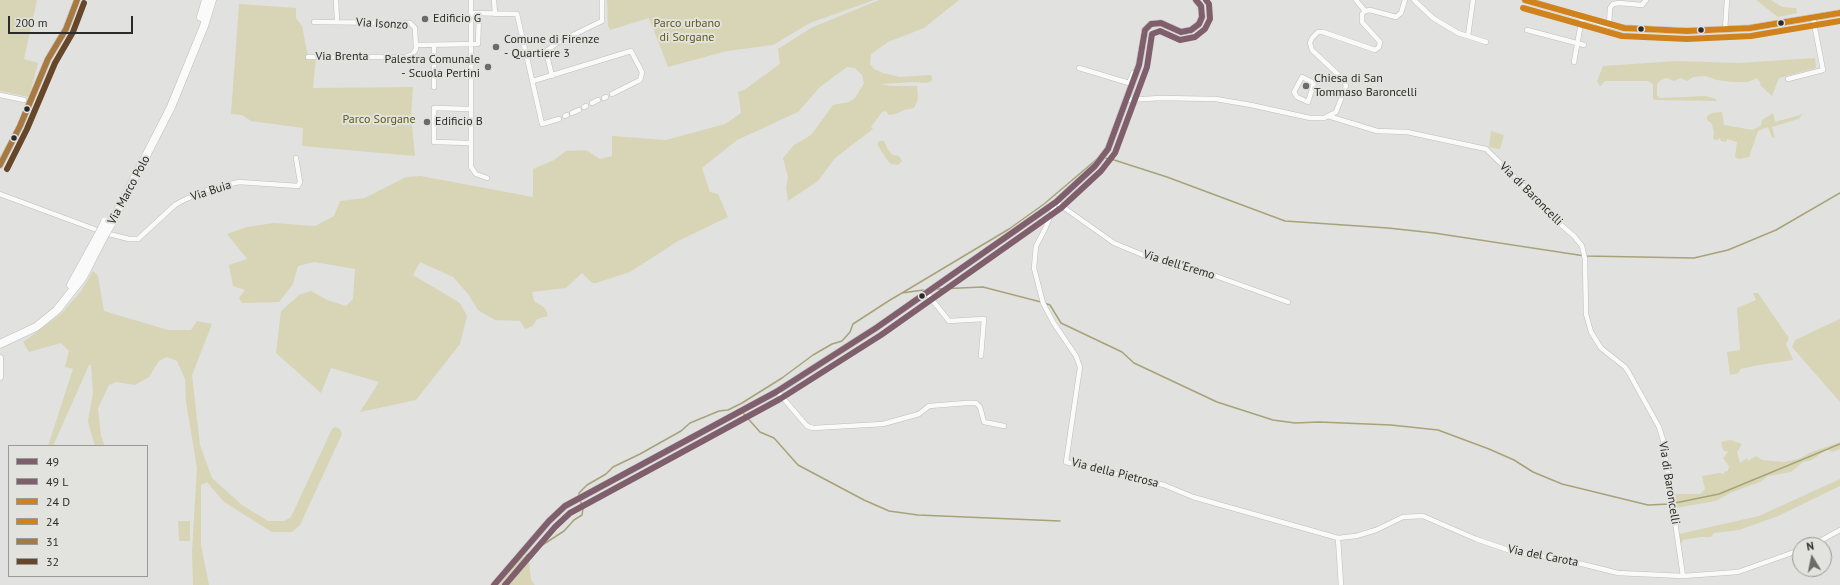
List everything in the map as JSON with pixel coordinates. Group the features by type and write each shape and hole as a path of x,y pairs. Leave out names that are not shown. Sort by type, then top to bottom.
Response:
{"highway":[{"name":"Via Marco Polo","path":"1,341 36,327 57,310 83,277 102,235 167,104 198,26 206,0"},
{"name":"Via Marco Polo","path":"108,223 172,107 202,32 212,0"}],"street":[{"path":"0,163 20,126 48,59 66,29 77,0"},
{"path":"336,0 337,21"},
{"path":"471,0 471,167 476,174 487,178"},
{"path":"494,0 495,14"},
{"path":"571,36 602,21 602,0"},
{"path":"494,585 549,521 580,497 737,415 777,391 876,328 1056,202 1102,157 1126,102 1139,65 1146,30 1151,24 1160,22 1181,32 1191,30 1199,24 1202,17 1201,6 1196,0"},
{"path":"1356,0 1365,11"},
{"path":"1328,116 1336,112 1346,86 1344,80 1312,50 1310,41 1315,34 1323,32 1375,50 1379,46 1380,42 1362,21 1361,16 1365,11 1372,10 1396,17 1401,13 1405,0"},
{"path":"1414,0 1440,22 1462,36 1468,36 1486,42"},
{"path":"1468,36 1473,0"},
{"path":"1525,0 1624,28 1725,30 1750,28 1840,13"},
{"path":"1609,25 1610,8 1613,4 1642,5 1646,0"},
{"path":"1725,30 1728,0"},
{"path":"471,13 517,14 542,124 559,119"},
{"path":"471,45 479,43 479,14"},
{"path":"1574,62 1582,17"},
{"path":"1788,79 1823,70 1813,18"},
{"name":"Via Isonzo","path":"314,22 337,21 410,23 415,28 416,45 471,45"},
{"path":"1527,30 1584,45"},
{"path":"552,76 546,51 559,42"},
{"name":"Via Brenta","path":"308,57 406,57 414,52 416,45"},
{"path":"434,45 434,88"},
{"path":"533,81 631,51 642,72 641,77 612,94"},
{"path":"1079,68 1129,83 1135,69 1139,65"},
{"path":"1302,77 1314,83 1308,102 1297,96 1294,92 1302,77"},
{"path":"0,95 24,100"},
{"name":"Via di Baroncelli","path":"1126,102 1161,98 1216,99 1310,118 1324,118 1328,116 1377,131 1407,132 1486,149 1525,187 1545,211 1574,236 1582,246 1585,259 1586,314 1591,332 1601,348 1625,367 1659,427 1663,440 1683,576"},
{"path":"592,104 598,100"},
{"path":"470,143 434,142 434,108 471,109"},
{"path":"572,113 579,110"},
{"name":"Via Buia","path":"0,194 102,235 138,239 175,205 210,189 239,182 298,186 300,182 296,158"},
{"name":"Via dell'Eremo","path":"1056,202 1114,243 1155,260 1185,265 1288,302"},
{"name":"Via della Pietrosa","path":"1056,202 1036,246 1034,268 1043,303 1052,322 1076,356 1080,367 1066,462 1164,485 1193,497 1338,538"},
{"path":"926,292 949,321 984,319 981,356"},
{"path":"0,358 0,377"},
{"path":"777,391 808,426 813,428 883,424 919,414 929,406 967,403 976,403 980,407 984,422 1004,426"},
{"name":"Via del Carota","path":"1338,538 1356,536 1376,530 1402,517 1423,516 1476,539 1511,552 1574,562 1618,573 1683,576 1738,572 1792,553"},
{"path":"1827,537 1840,530"},
{"path":"1338,538 1341,585"}],"green space":[{"path":"0,0 37,0 24,59 38,63 29,97 0,91"},
{"name":"Parco urbano di Sorgane","path":"607,0 874,0 810,23 773,45 727,51 668,67 649,18 610,30 608,26"},
{"path":"879,0 959,0 924,28 888,42 871,54 870,64 874,69 883,73 900,77 930,75 932,77 932,81 927,83 912,82 881,84 891,86 917,86 918,99 914,108 889,115 886,111 882,112 871,127 873,129 835,158 818,181 788,201 786,187 788,177 783,158 794,145 811,135 833,105 849,102 855,98 864,83 862,75 855,68 847,67 820,87 798,112 737,140 702,168 710,192 718,194 728,217 678,241 630,272 596,283 592,283 582,273 566,288 532,292 534,301 545,308 548,316 537,319 533,326 525,329 520,321 495,320 478,310 468,294 453,277 420,262 413,275 460,303 467,316 460,344 416,400 360,412 379,382 331,368 321,393 276,353 281,311 299,295 311,291 327,300 346,306 353,299 355,269 314,262 298,266 293,284 279,302 242,303 239,298 245,290 233,286 229,265 247,259 227,234 247,227 274,223 315,226 334,216 340,201 365,198 406,177 421,176 533,197 533,169 554,160 566,151 586,150 600,159 612,156 612,136 666,140 725,124 741,113 738,92 744,90 780,64 778,49 811,28"},
{"path":"1756,0 1771,0 1782,7 1796,8 1797,13 1778,17"},
{"name":"Parco Sorgane","path":"239,4 296,8 296,18 302,26 308,57 316,58 313,88 413,87 411,116 415,156 302,146 303,128 251,121 242,115 231,114"},
{"path":"1815,58 1816,68 1779,78 1772,96 1761,86 1757,78 1748,82 1733,82 1717,80 1705,76 1693,77 1687,81 1681,78 1674,81 1667,78 1661,80 1657,84 1657,95 1660,98 1706,96 1716,99 1717,101 1655,100 1653,99 1653,84 1648,81 1605,81 1600,86 1597,81 1603,66 1677,61 1738,63"},
{"path":"1722,112 1724,125 1753,130 1761,125 1762,120 1773,113 1775,122 1803,114 1798,119 1772,127 1775,138 1772,137 1768,127 1758,131 1749,157 1739,159 1735,157 1737,142 1727,139 1726,142 1721,141 1720,138 1717,140 1713,139 1714,133 1712,124 1707,120 1707,116 1712,113"},
{"path":"1491,131 1504,135 1500,149 1489,147"},
{"path":"879,141 884,141 888,150 893,155 899,156 902,161 898,165 891,164 887,160 877,144"},
{"path":"93,271 98,276 104,311 168,330 191,330 197,321 212,324 192,375 200,445 212,478 242,505 268,521 284,521 291,517 332,429 335,427 340,429 342,434 300,525 292,532 272,532 224,502 207,482 201,485 201,545 209,585 193,585 192,552 197,468 186,402 185,379 177,361 167,357 159,361 149,377 135,385 116,382 109,385 98,408 101,436 105,445 95,445 88,421 93,393 91,365 89,365 53,445 48,445 73,369 65,367 69,351 61,343 29,352 23,342 61,314 81,291"},
{"path":"1753,293 1758,293 1789,338 1786,344 1793,360 1740,369 1739,373 1730,375 1727,352 1740,350 1737,308 1756,300"},
{"path":"1840,319 1840,402 1792,347 1795,340"},
{"path":"1730,440 1742,444 1737,452 1740,463 1747,458 1748,461 1756,456 1762,460 1784,462 1799,459 1809,453 1840,442 1840,449 1832,452 1827,449 1812,460 1803,462 1791,472 1768,476 1760,482 1730,493 1716,501 1676,508 1674,494 1700,494 1705,489 1702,476 1719,473 1724,474 1724,472 1728,471 1729,466 1723,458 1728,452 1723,450 1721,442"},
{"path":"1840,479 1840,486 1778,516 1739,530 1714,533 1711,537 1683,540 1681,545 1679,534 1759,516"},
{"path":"178,521 190,521 190,541 179,541"},
{"path":"522,556 529,562 531,580 535,585 499,585"}],"waterway":[{"path":"1104,158 1167,177 1285,221 1388,228 1434,233 1585,256 1694,258 1728,250 1776,230 1840,193"},
{"path":"902,293 1009,229 1044,204 1097,159"},
{"path":"937,289 983,287 1041,302"},
{"path":"579,496 579,493 587,485 606,474 613,467 681,431 690,423 719,411 728,410 742,403 782,378 813,355 832,344 842,341 850,332 853,324 890,300 902,293 923,290"},
{"path":"1044,303 1050,305 1061,323 1122,352 1134,363 1217,402 1273,420 1295,423 1319,422 1391,425 1438,430 1489,449 1514,460 1533,472 1562,484 1648,505 1670,504"},
{"path":"743,413 760,432 774,438 798,465 864,500 889,511 918,515 1060,521"},
{"path":"1675,503 1719,494 1840,444"},
{"path":"503,585 527,555 564,531 574,520 582,515 583,508 580,500"}],"transit line":[{"name":"31","path":"0,165 20,126 48,59 66,29 77,0"},
{"name":"49","path":"494,585 549,521 565,506 776,392 876,328 1056,202 1095,166 1108,149 1139,65 1145,30 1151,24 1161,23 1181,32 1191,30 1199,24 1202,17 1201,6 1196,0"},
{"path":"505,585 555,527 570,513 780,399 881,335 1061,208 1101,171 1115,153 1147,67 1152,34 1160,31 1180,40 1195,37 1205,29 1210,19 1209,4 1206,0"},
{"path":"1525,0 1624,28 1687,31 1750,28 1840,13"},
{"name":"32","path":"7,169 27,129 55,63 73,32 84,3"},
{"name":"24","path":"1523,8 1622,36 1687,39 1751,36 1840,21"}],"place":[{"name":"Edificio G","path":"425,19"},
{"name":"Comune di Firenze - Quartiere 3","path":"496,47"},
{"name":"Palestra Comunale - Scuola Pertini","path":"488,67"},
{"name":"Chiesa di San Tommaso Baroncelli","path":"1306,86"},
{"name":"Edificio B","path":"427,122"}]}
